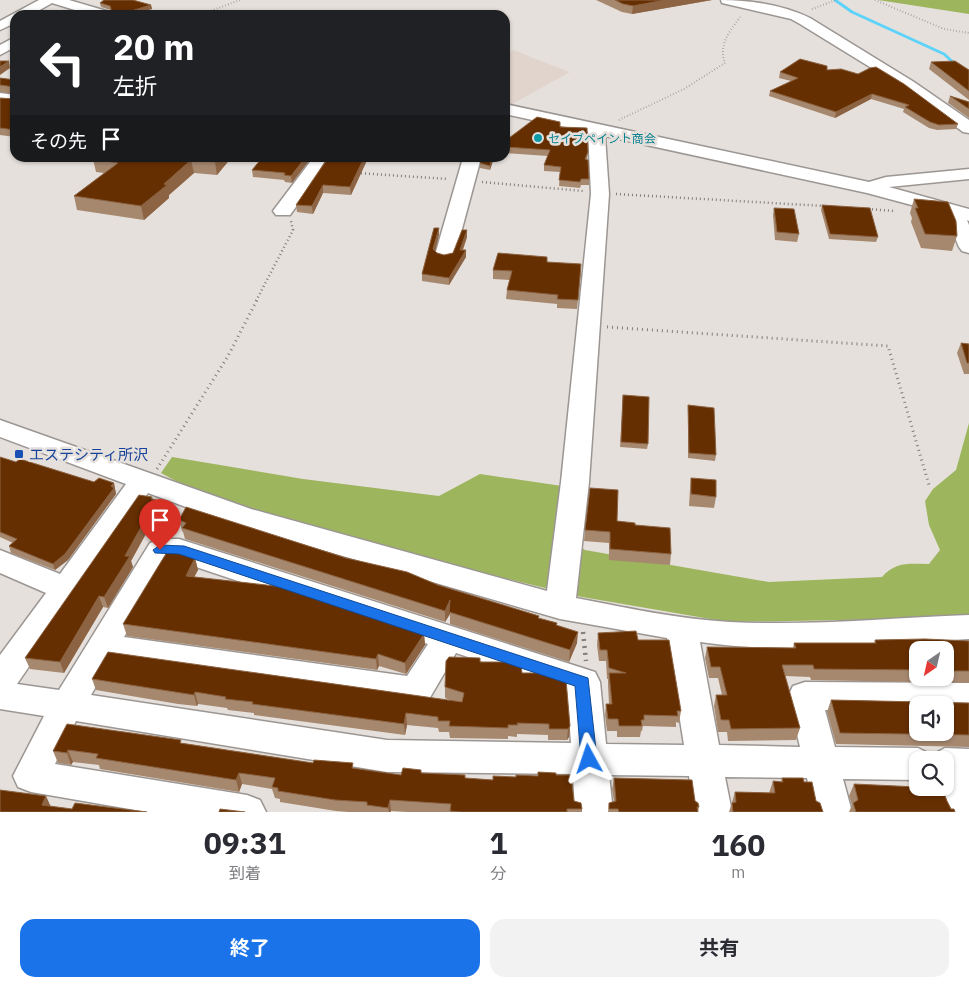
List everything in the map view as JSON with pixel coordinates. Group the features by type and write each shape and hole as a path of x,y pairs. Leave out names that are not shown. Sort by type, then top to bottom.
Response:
{"street":[{"path":"30,10 48,0"},
{"path":"56,0 90,10"},
{"path":"727,0 795,16 909,85 969,128"},
{"path":"62,10 71,4"},
{"path":"510,110 870,188 961,213 969,246"},
{"path":"571,616 575,482 600,194 599,129"},
{"path":"283,211 319,162"},
{"path":"446,255 471,162"},
{"path":"870,188 886,182 969,174"},
{"path":"0,428 195,500 571,616 728,634 781,636 969,627"},
{"path":"0,681 146,481"},
{"path":"247,812 31,776 67,706 160,550 179,550 583,682 594,812"},
{"path":"0,561 66,589"},
{"path":"681,628 713,812"},
{"path":"103,647 416,691 448,639"},
{"path":"0,695 387,756 909,764"},
{"path":"833,812 805,696 969,697"},
{"path":"954,764 969,765"},
{"path":"954,789 962,812"}],"path":[{"path":"213,10 240,0"},
{"path":"795,16 836,0"},
{"path":"875,0 944,29 969,33"},
{"path":"599,129 684,89 725,62 721,56 721,48 740,17 753,6"},
{"path":"600,194 832,207"},
{"path":"860,208 897,211"},
{"path":"146,481 228,356 281,254 293,230 292,222 283,214 283,211"},
{"path":"589,326 888,346 929,485"},
{"path":"160,550 182,515 195,500"},
{"path":"571,616 587,675 583,682"}],"shaded area":[{"path":"514,50 570,72 510,105 510,52"}],"green space":[{"path":"878,0 969,0 969,14"},
{"path":"969,423 969,617 955,618 728,622 582,597 451,565 249,508 187,487 161,473 172,457 303,479 439,496 480,474 562,486 558,529 585,550 769,582 882,577 893,568 904,564 929,564 940,550 929,525 925,501 933,489 956,470"}],"building":[{"path":"104,0 133,0 151,5 134,10 111,10 110,6 100,3"},
{"path":"615,0 665,0 633,6"},
{"path":"800,59 827,66 827,70 841,69 858,74 876,67 904,84 958,124 939,125 930,122 905,107 909,105 872,94 836,112 770,91 798,78 780,72"},
{"path":"0,61 9,61 0,67"},
{"path":"955,61 969,70 969,91 931,62"},
{"path":"0,78 10,79 10,86 0,85"},
{"path":"950,96 969,102 969,109"},
{"path":"0,98 10,99 10,129 0,128"},
{"path":"537,117 560,122 560,127 587,128 588,152 585,159 588,160 589,179 581,179 580,182 559,180 561,167 544,165 550,150 510,147 510,137"},
{"path":"112,162 189,162 164,184 167,185 141,206 74,196 118,163"},
{"path":"259,162 302,162 291,176 284,175 285,173 252,170"},
{"path":"325,162 362,162 350,187 323,185 312,206 296,205"},
{"path":"480,162 491,162 490,166"},
{"path":"914,199 948,202 956,221 957,236 925,234 915,208 918,208"},
{"path":"822,205 870,208 878,237 830,234"},
{"path":"774,208 794,209 799,234 777,232"},
{"path":"434,228 439,228 433,249 437,253 444,255 453,253 462,230 467,230 460,250 466,250 449,278 422,274"},
{"path":"498,253 547,257 547,262 581,264 578,300 557,299 558,295 507,290 512,271 493,270"},
{"path":"961,343 969,344 969,363 967,363"},
{"path":"623,395 649,397 648,444 621,442"},
{"path":"688,405 714,408 716,455 689,453"},
{"path":"0,457 16,462 20,459 94,482 99,478 114,483 111,486 114,488 65,554 53,564 9,546 17,539 0,532"},
{"path":"691,478 716,480 716,497 691,494"},
{"path":"590,488 618,490 617,521 635,523 635,525 670,528 671,554 610,549 610,532 585,530"},
{"path":"139,495 152,497 151,499 156,500 125,556 130,556 104,597 99,596 60,662 25,658"},
{"path":"186,507 346,558 407,572 438,585 539,616 538,618 557,623 556,625 578,632 570,650 449,612 450,600 445,611 182,528 186,523 179,520"},
{"path":"167,552 175,552 195,558 186,576 284,587 424,634 405,663 378,654 376,659 123,624"},
{"path":"636,631 638,640 669,640 681,711 677,711 678,716 644,715 644,720 641,720 642,726 619,726 618,719 608,719 606,704 612,704 609,673 626,673 609,668 607,650 600,650 598,633"},
{"path":"925,639 969,641 969,671 954,671 954,641 909,641 909,670 814,669 813,665 782,665 800,728 731,729 729,720 721,720 716,695 727,695 720,667 711,667 707,647 796,648 794,643 876,643 875,640"},
{"path":"108,652 462,702 464,693 445,687 446,661 449,657 480,658 480,662 512,662 521,665 522,673 546,673 566,680 570,726 568,729 549,729 549,724 517,723 518,725 508,725 508,728 449,726 450,721 438,721 438,717 406,713 404,724 252,704 253,702 225,699 226,697 195,692 194,695 92,679"},
{"path":"831,700 909,702 909,734 840,733"},
{"path":"954,703 969,703 969,735 954,735"},
{"path":"67,724 181,740 180,743 313,763 314,760 353,763 352,768 401,775 403,768 421,770 421,773 465,775 465,778 493,780 493,776 538,776 538,772 571,775 574,801 581,803 582,809 567,809 567,812 461,812 450,811 451,804 390,800 388,808 367,805 367,802 335,800 278,791 278,788 272,787 275,778 239,773 236,780 96,758 98,754 68,750 67,753 53,751"},
{"path":"614,778 692,780 695,801 699,807 697,807 698,812 619,812 618,809 609,809 609,803 616,801"},
{"path":"782,778 803,778 804,782 812,782 816,801 820,803 823,812 733,812 732,803 736,802 735,792 775,793 773,781 783,782"},
{"path":"854,784 909,787 909,796 945,796 951,809 954,809 955,812 856,812 853,803 858,800"},
{"path":"0,790 46,796 42,805 72,809 75,803 147,812 0,812"},
{"path":"220,809 245,812 219,812"}],"waterway":[{"path":"835,0 852,12 944,54 956,65"}],"place":[{"name":"セイブペイント商会","path":"538,138"},
{"name":"エステシティ所沢","path":"19,454"}],"route":[{"path":"160,550 179,550 583,682 589,759"}]}
